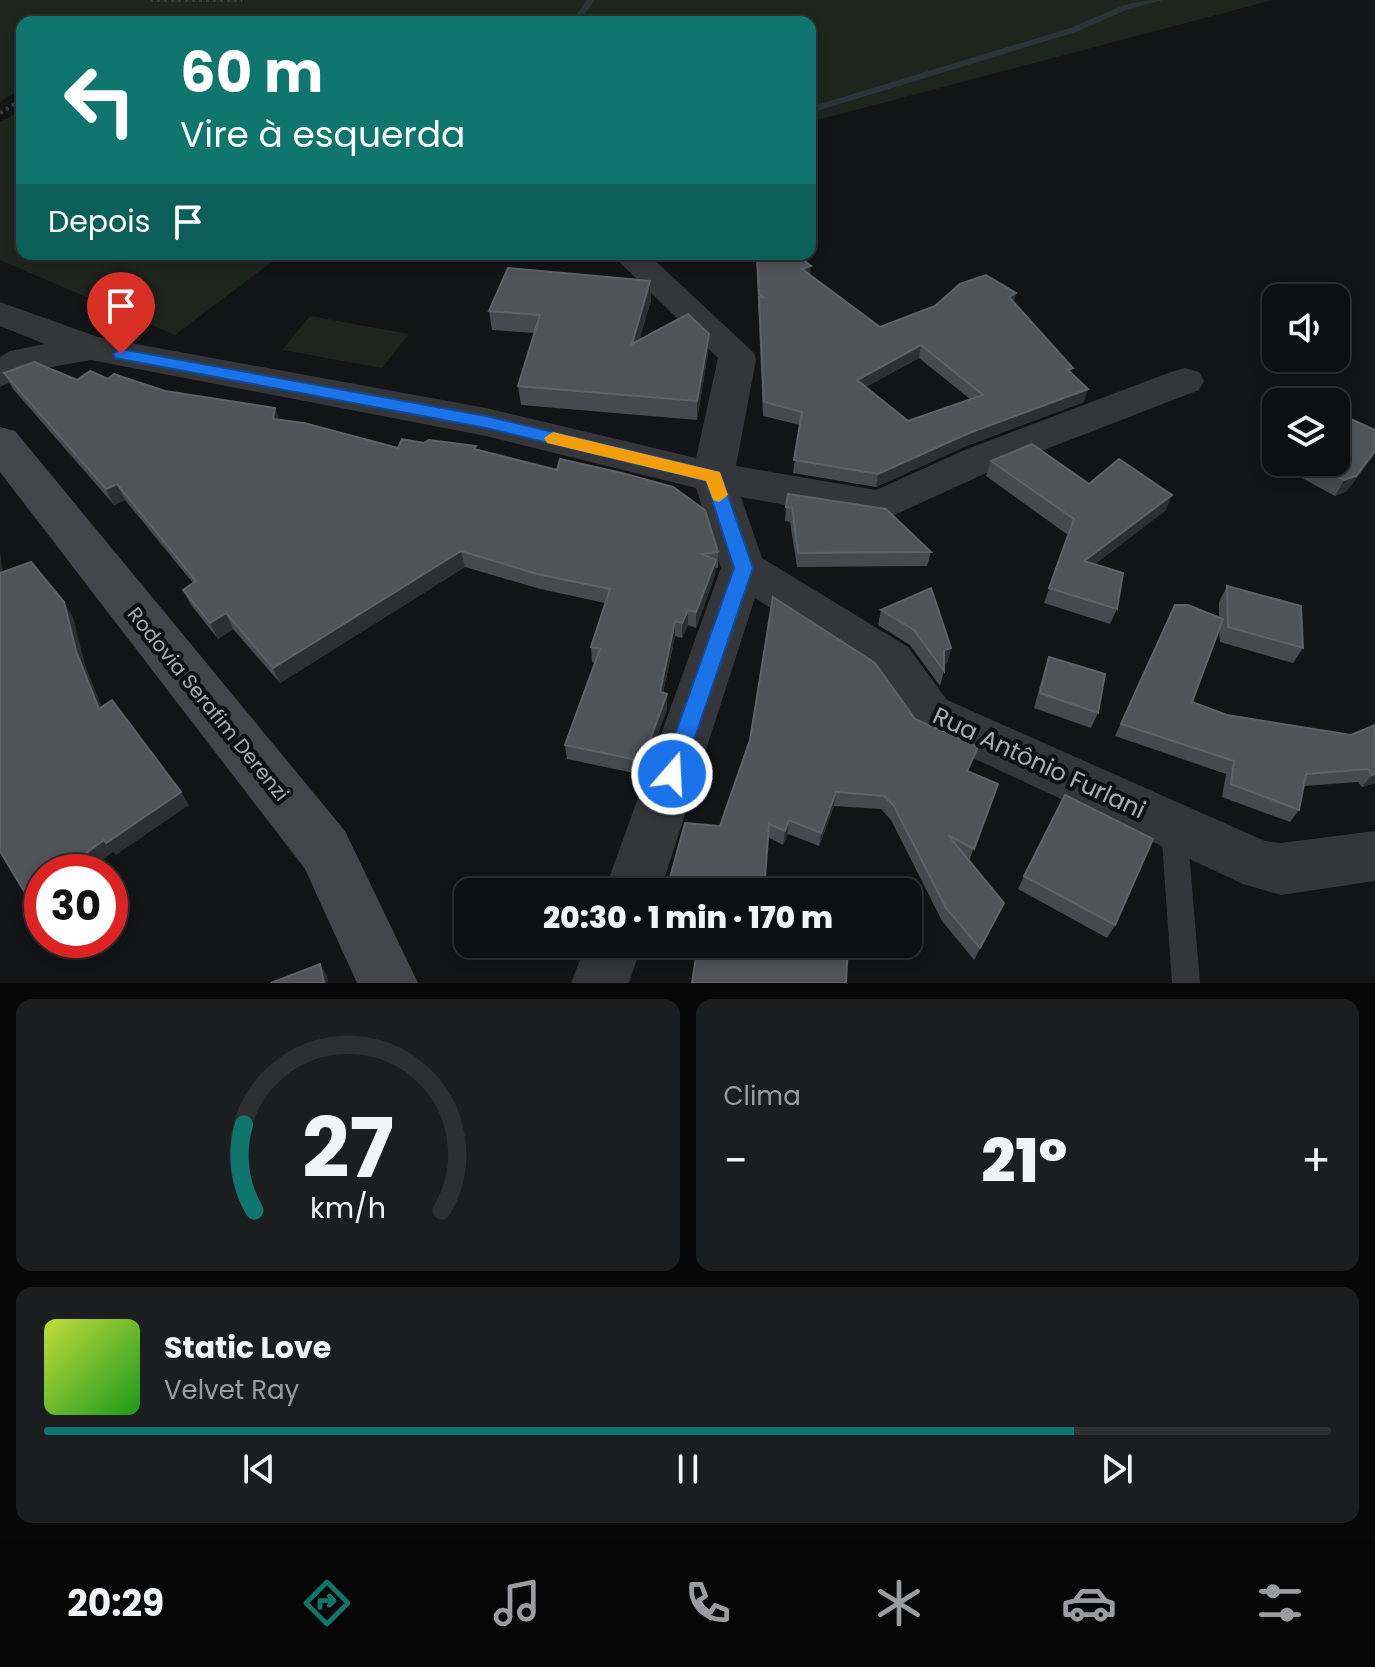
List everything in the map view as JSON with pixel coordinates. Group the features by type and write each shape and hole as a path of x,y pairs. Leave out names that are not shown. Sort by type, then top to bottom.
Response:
{"main road":[{"name":"Rodovia Serafim Derenzi","path":"0,442 325,850 388,983"}],"street":[{"path":"634,260 735,353 737,360 713,477 743,568 637,878"},
{"path":"0,313 91,348 486,422 713,477 879,506 981,459 1185,381"},
{"path":"0,323 6,371 23,360 91,348"},
{"name":"Rua Antônio Furlani","path":"743,568 891,661 930,715 1262,866 1281,869 1375,856"},
{"path":"600,983 609,958"}],"lane":[{"path":"1174,826 1186,983"}],"path":[{"path":"150,0 198,3 242,0"}],"shaded area":[{"path":"0,0 1273,0 816,120 816,16 16,16 16,93 0,102"},
{"path":"16,113 16,260 274,260 175,335 0,260 0,122"},
{"path":"310,316 409,334 382,368 282,350"}],"building":[{"path":"757,260 804,260 811,266 802,269 880,327 935,306 960,284 986,275 1016,293 1009,297 1073,368 1068,370 1088,389 969,433 878,474 794,460 802,412 764,402 759,297 763,297 759,294","holes":["921,345 983,395 908,421 857,380"]},
{"path":"508,268 650,281 632,344 688,314 709,334 697,401 518,386 540,315 489,311"},
{"path":"34,362 77,380 90,371 108,379 114,374 165,391 275,408 273,419 304,423 398,448 402,439 476,446 474,449 557,470 560,459 673,487 705,510 718,552 702,554 716,560 696,612 688,610 682,623 675,621 660,692 667,694 642,761 565,745 600,649 591,647 610,589 537,574 461,551 273,668 226,613 210,623 183,590 196,581 117,484 106,489 4,373"},
{"path":"1350,419 1375,430 1375,451 1356,476 1344,480 1336,476 1350,476"},
{"path":"1032,444 1089,484 1119,459 1172,495 1084,561 1123,573 1117,609 1049,588 1074,519 991,461"},
{"path":"788,494 886,509 931,552 798,553 792,507 786,507"},
{"path":"31,562 64,602 76,651 99,709 112,700 181,792 85,854 24,854 24,891 0,851 0,573"},
{"path":"1227,586 1301,606 1303,648 1228,627"},
{"path":"931,588 951,648 944,650 944,671 914,630 881,610"},
{"path":"773,597 875,663 915,719 978,747 967,771 998,784 974,849 948,835 1004,903 980,948 946,908 894,806 884,796 836,792 821,833 789,820 785,831 769,824 765,878 670,878 685,823 720,826 750,740"},
{"path":"1175,605 1188,605 1223,619 1192,702 1227,715 1351,735 1375,725 1375,774 1372,775 1368,769 1306,774 1299,810 1231,784 1234,761 1121,724"},
{"path":"1049,657 1105,674 1098,713 1040,693"},
{"path":"1065,795 1153,839 1115,925 1024,876"},
{"path":"696,958 847,958 846,983 692,983"},
{"path":"320,964 324,983 271,983"}],"waterway":[{"path":"579,16 591,0"},
{"path":"816,108 1073,30 1127,7 1159,0"}],"slow traffic":[{"path":"553,438 713,477 719,495"}],"route":[{"path":"121,354 486,422 713,477 743,568 672,774"}]}
